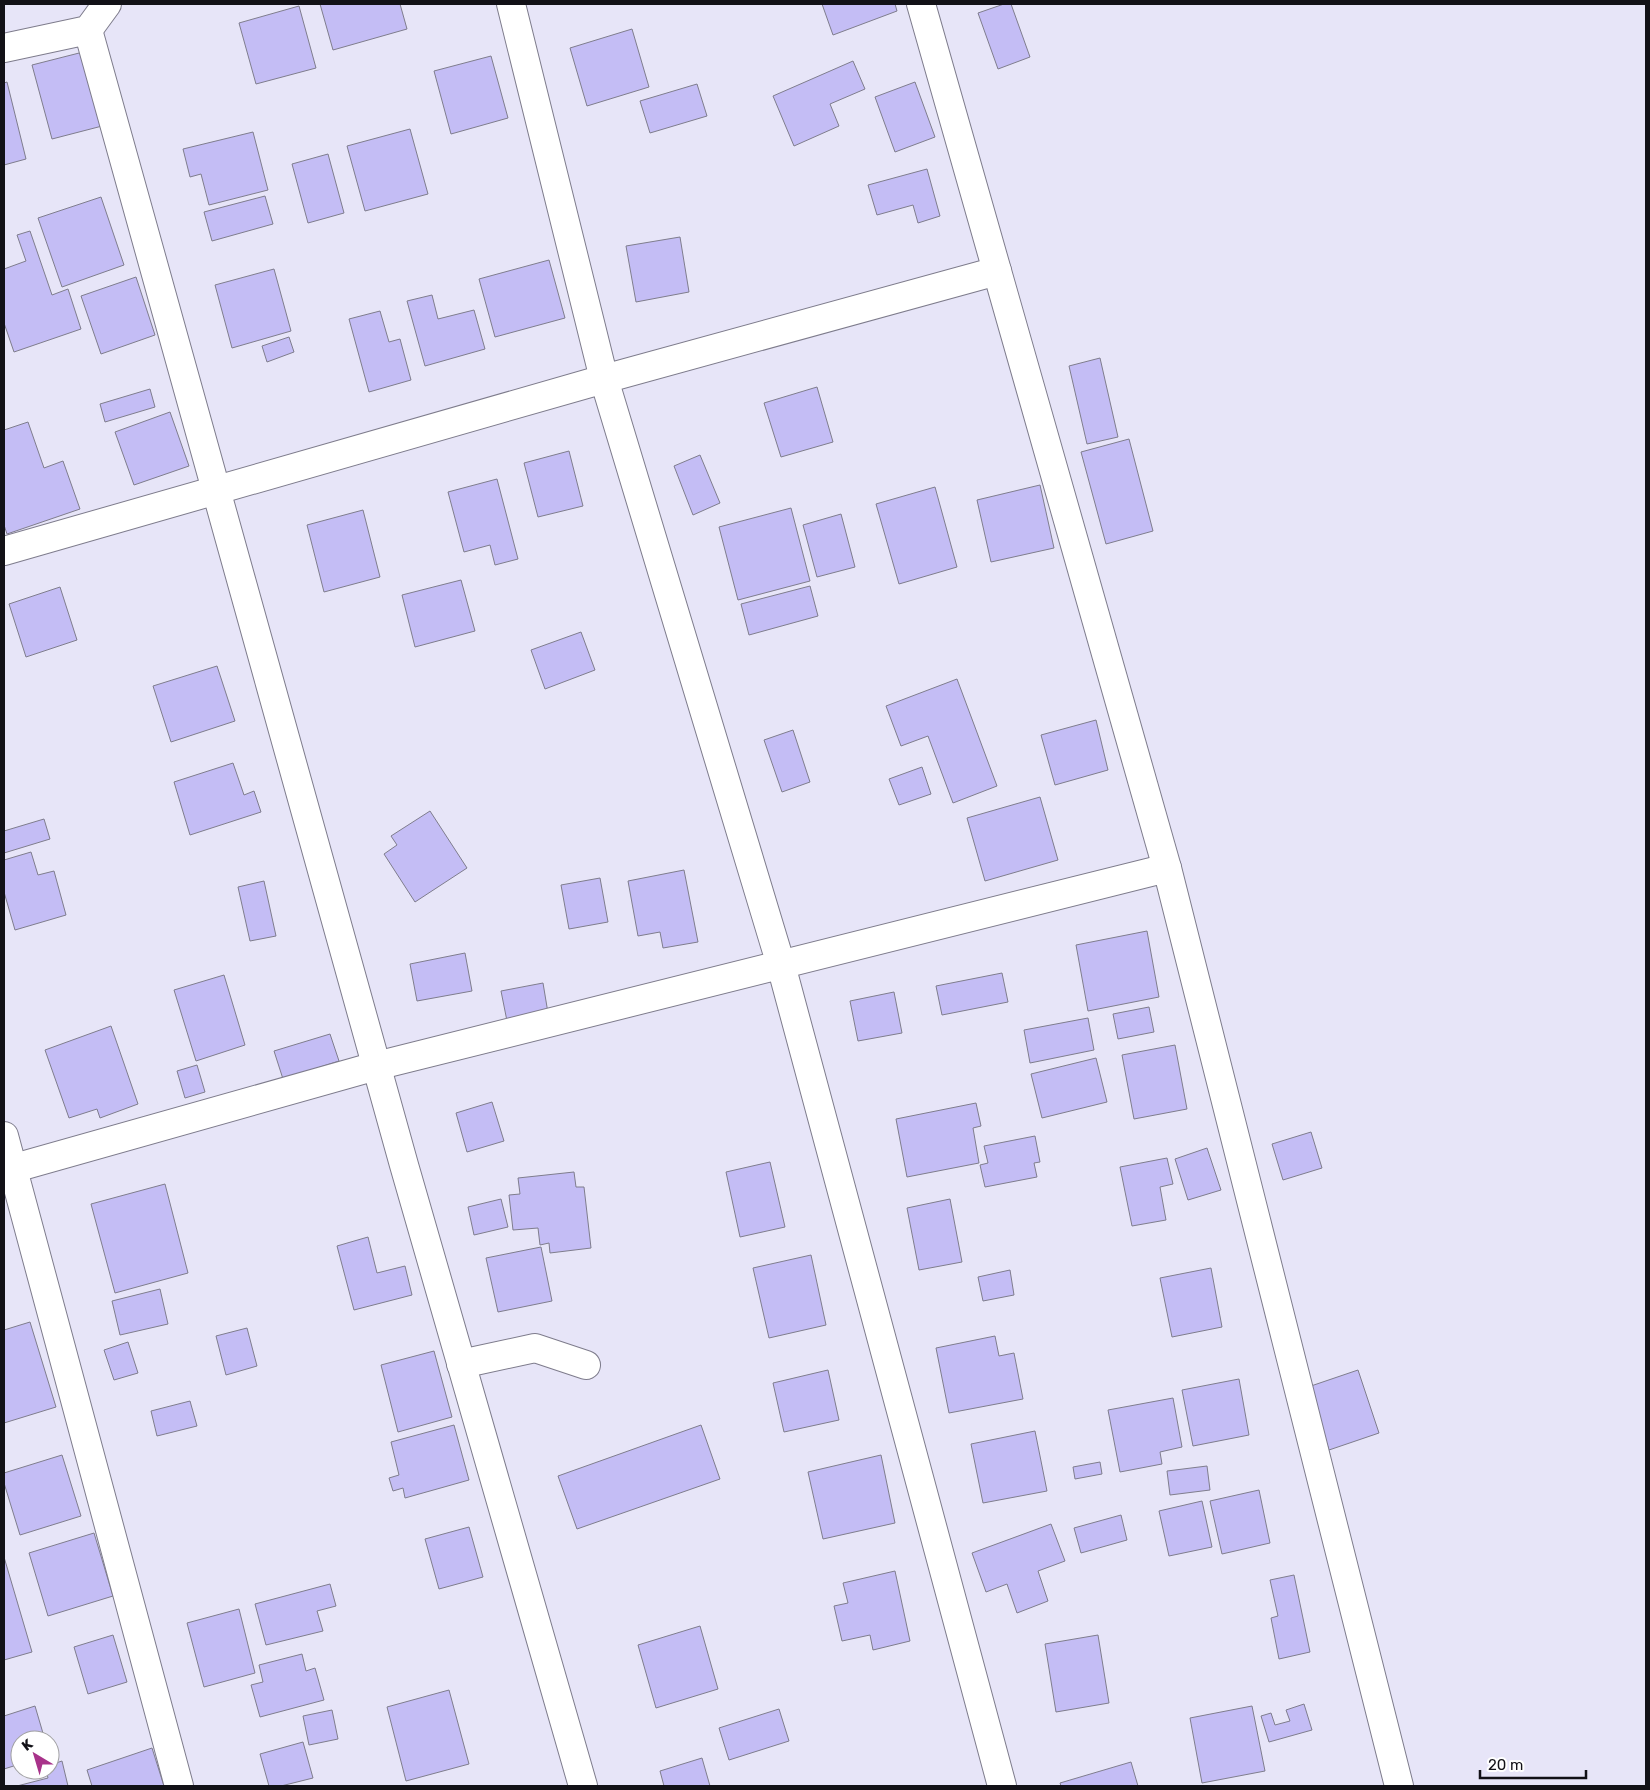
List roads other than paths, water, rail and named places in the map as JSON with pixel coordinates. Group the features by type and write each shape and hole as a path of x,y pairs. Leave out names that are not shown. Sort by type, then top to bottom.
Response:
{"street":[{"path":"4,48 88,30 107,4"},
{"path":"511,4 604,379 781,966 1002,1786"},
{"path":"921,4 1167,868 1399,1786"},
{"path":"88,30 376,1066 583,1786"},
{"path":"4,551 604,379 997,271"},
{"path":"8,1170 376,1066 1167,868"},
{"path":"4,1136 8,1170 179,1786"},
{"path":"461,1364 535,1348 586,1366"}]}
